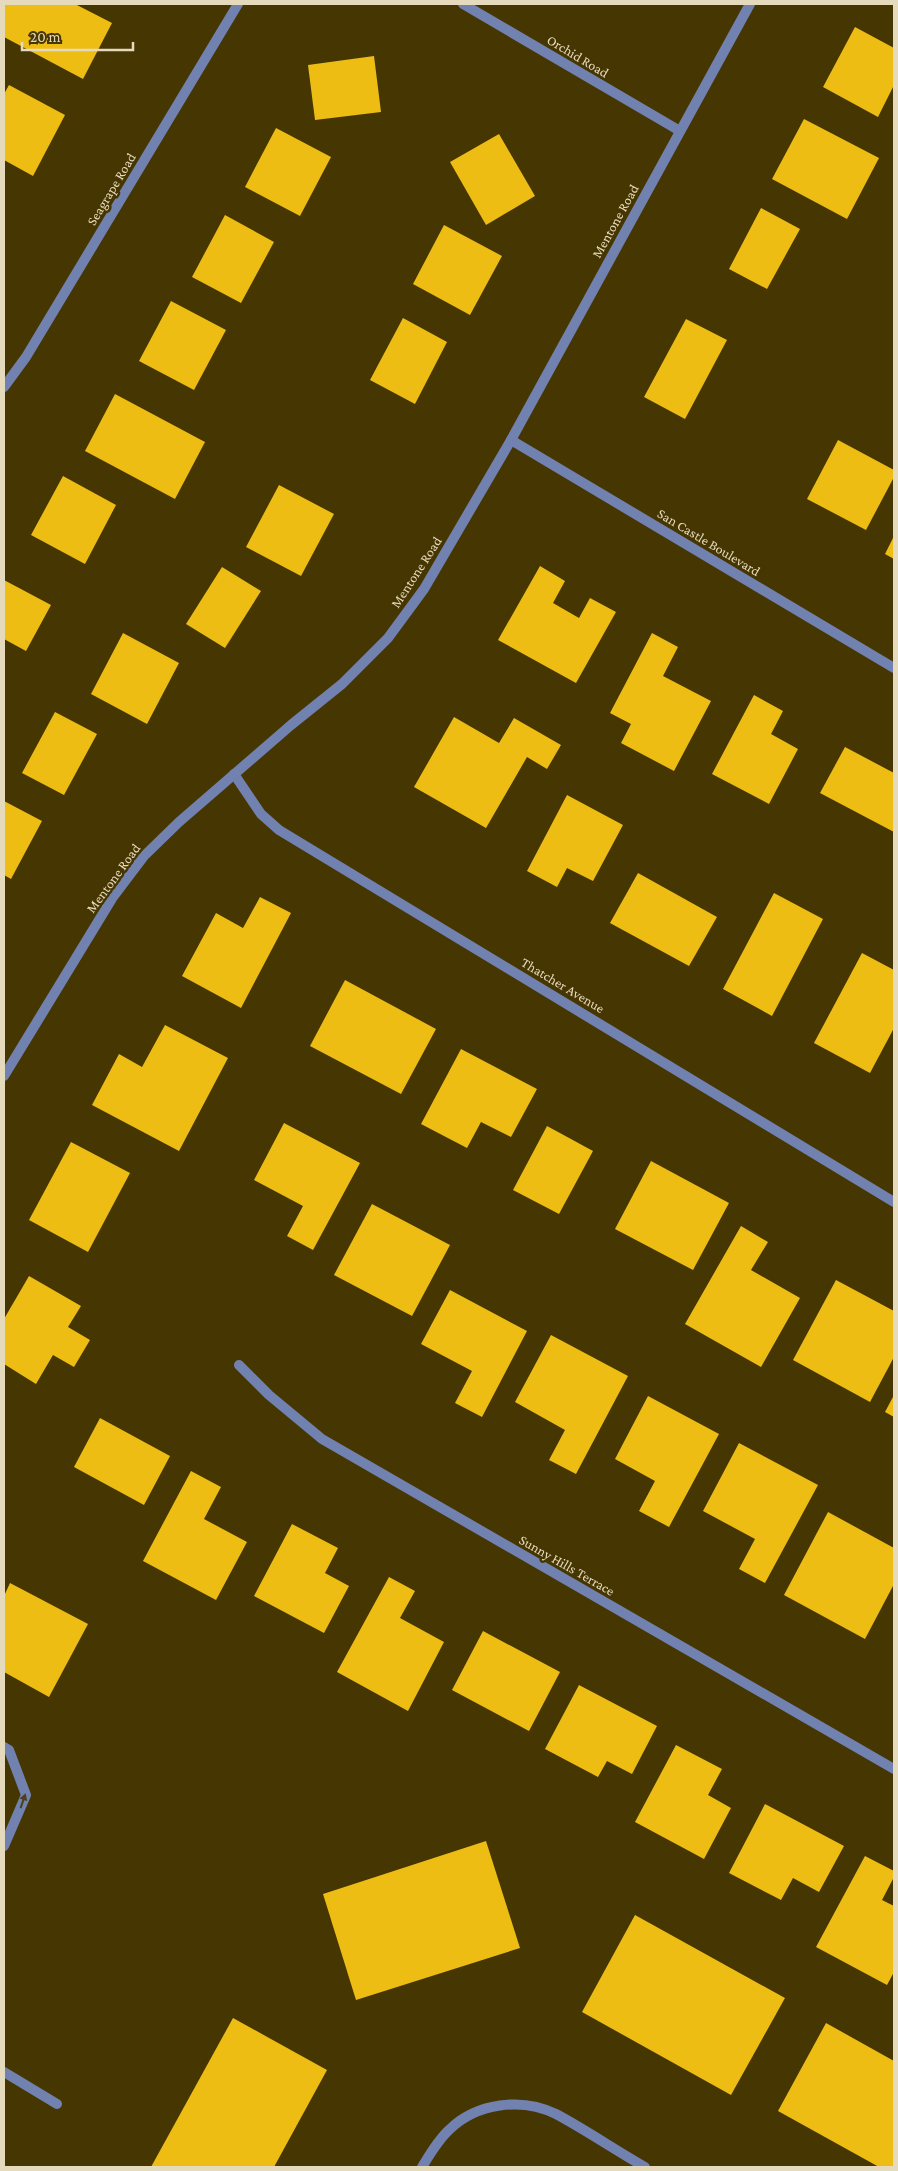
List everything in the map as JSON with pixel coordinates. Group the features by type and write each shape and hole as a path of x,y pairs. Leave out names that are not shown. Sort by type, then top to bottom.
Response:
{"street":[{"name":"Seagrape Road","path":"4,387 31,348 238,4"},
{"name":"Orchid Road","path":"463,4 680,131"},
{"name":"Mentone Road","path":"4,1076 113,896 139,863 179,822 342,684 388,638 424,589 510,440 750,4"},
{"name":"San Castle Boulevard","path":"510,440 894,668"},
{"name":"Thatcher Avenue","path":"234,774 261,814 279,830 894,1202"},
{"name":"Sunny Hills Terrace","path":"239,1365 269,1395 322,1439 894,1769"},
{"path":"4,1747 9,1750 26,1795 4,1846"},
{"path":"4,2072 57,2104"},
{"path":"422,2167 449,2129 472,2113 499,2105 528,2105 555,2114 645,2167"}],"building":[{"path":"4,4 75,4 112,23 83,79 4,37"},
{"path":"855,27 894,48 894,85 878,117 823,87"},
{"path":"374,56 381,112 315,120 308,65"},
{"path":"9,85 65,115 33,176 4,160 4,94"},
{"path":"804,119 879,158 847,219 772,179"},
{"path":"276,128 331,157 300,216 245,187"},
{"path":"499,134 535,196 486,225 450,162"},
{"path":"761,208 800,229 767,289 729,269"},
{"path":"225,215 274,242 241,303 192,277"},
{"path":"444,225 502,256 470,315 413,284"},
{"path":"171,301 226,330 194,390 139,361"},
{"path":"403,318 447,342 415,404 370,380"},
{"path":"686,319 727,340 685,419 644,397"},
{"path":"115,394 205,442 175,499 85,451"},
{"path":"838,440 894,470 894,477 866,530 807,499"},
{"path":"63,476 116,505 85,564 31,535"},
{"path":"279,485 334,514 301,576 246,547"},
{"path":"894,536 894,559 885,554"},
{"path":"540,566 565,581 553,603 579,618 590,598 616,612 576,683 498,640"},
{"path":"222,567 261,591 225,648 186,624"},
{"path":"4,580 51,605 26,651 4,639"},
{"path":"123,633 179,663 147,724 91,694"},
{"path":"652,633 678,647 663,676 711,701 674,771 621,743 631,724 610,713"},
{"path":"754,695 783,711 771,734 798,749 769,804 712,774"},
{"path":"55,712 97,734 64,795 22,773"},
{"path":"454,717 499,743 514,718 561,745 547,769 527,757 486,828 414,787"},
{"path":"845,747 894,773 894,832 820,793"},
{"path":"567,795 623,825 593,881 567,868 557,887 527,871"},
{"path":"4,801 42,821 11,879 4,875"},
{"path":"638,873 717,917 689,966 610,923"},
{"path":"774,893 823,919 772,1016 723,989"},
{"path":"260,897 291,913 241,1008 182,976 216,913 243,928"},
{"path":"862,953 894,970 894,1028 870,1073 814,1043"},
{"path":"345,980 436,1029 401,1094 310,1046"},
{"path":"165,1025 228,1058 179,1151 92,1105 119,1054 142,1067"},
{"path":"461,1049 537,1089 511,1137 481,1122 467,1148 421,1124"},
{"path":"284,1123 360,1163 313,1250 287,1236 303,1206 254,1180"},
{"path":"547,1126 593,1151 559,1214 513,1190"},
{"path":"71,1142 130,1173 88,1252 29,1220"},
{"path":"651,1161 729,1203 693,1270 615,1229"},
{"path":"372,1204 450,1245 412,1316 334,1275"},
{"path":"741,1226 768,1242 751,1270 800,1298 761,1367 685,1324"},
{"path":"29,1276 81,1306 68,1327 90,1340 74,1367 53,1355 36,1384 4,1364 4,1319"},
{"path":"836,1280 894,1311 894,1357 870,1402 793,1360"},
{"path":"450,1290 527,1331 482,1417 455,1403 472,1371 421,1344"},
{"path":"551,1335 628,1376 576,1474 549,1460 565,1430 515,1402"},
{"path":"894,1395 894,1417 885,1412"},
{"path":"648,1396 719,1434 669,1527 639,1511 655,1481 615,1459"},
{"path":"100,1418 170,1456 144,1505 74,1467"},
{"path":"739,1443 818,1485 765,1583 739,1569 755,1539 703,1511"},
{"path":"191,1471 221,1487 204,1519 247,1542 216,1600 143,1561"},
{"path":"828,1512 894,1548 894,1584 865,1639 784,1595"},
{"path":"292,1524 338,1548 325,1573 349,1586 324,1633 254,1596"},
{"path":"389,1577 415,1591 400,1618 444,1642 408,1711 337,1672"},
{"path":"10,1583 88,1624 49,1697 4,1672 4,1596"},
{"path":"483,1631 560,1672 529,1731 452,1690"},
{"path":"579,1685 657,1726 632,1774 607,1761 598,1777 545,1749"},
{"path":"676,1745 722,1769 708,1795 731,1808 704,1859 635,1822"},
{"path":"765,1804 844,1846 819,1892 793,1878 781,1900 729,1873"},
{"path":"486,1841 520,1948 356,2000 323,1894"},
{"path":"865,1856 894,1871 894,1877 882,1900 894,1906 894,1972 887,1985 816,1947"},
{"path":"635,1915 785,1998 731,2095 582,2012"},
{"path":"233,2018 327,2070 274,2167 151,2167"},
{"path":"826,2023 894,2061 894,2167 879,2167 778,2111"}]}
